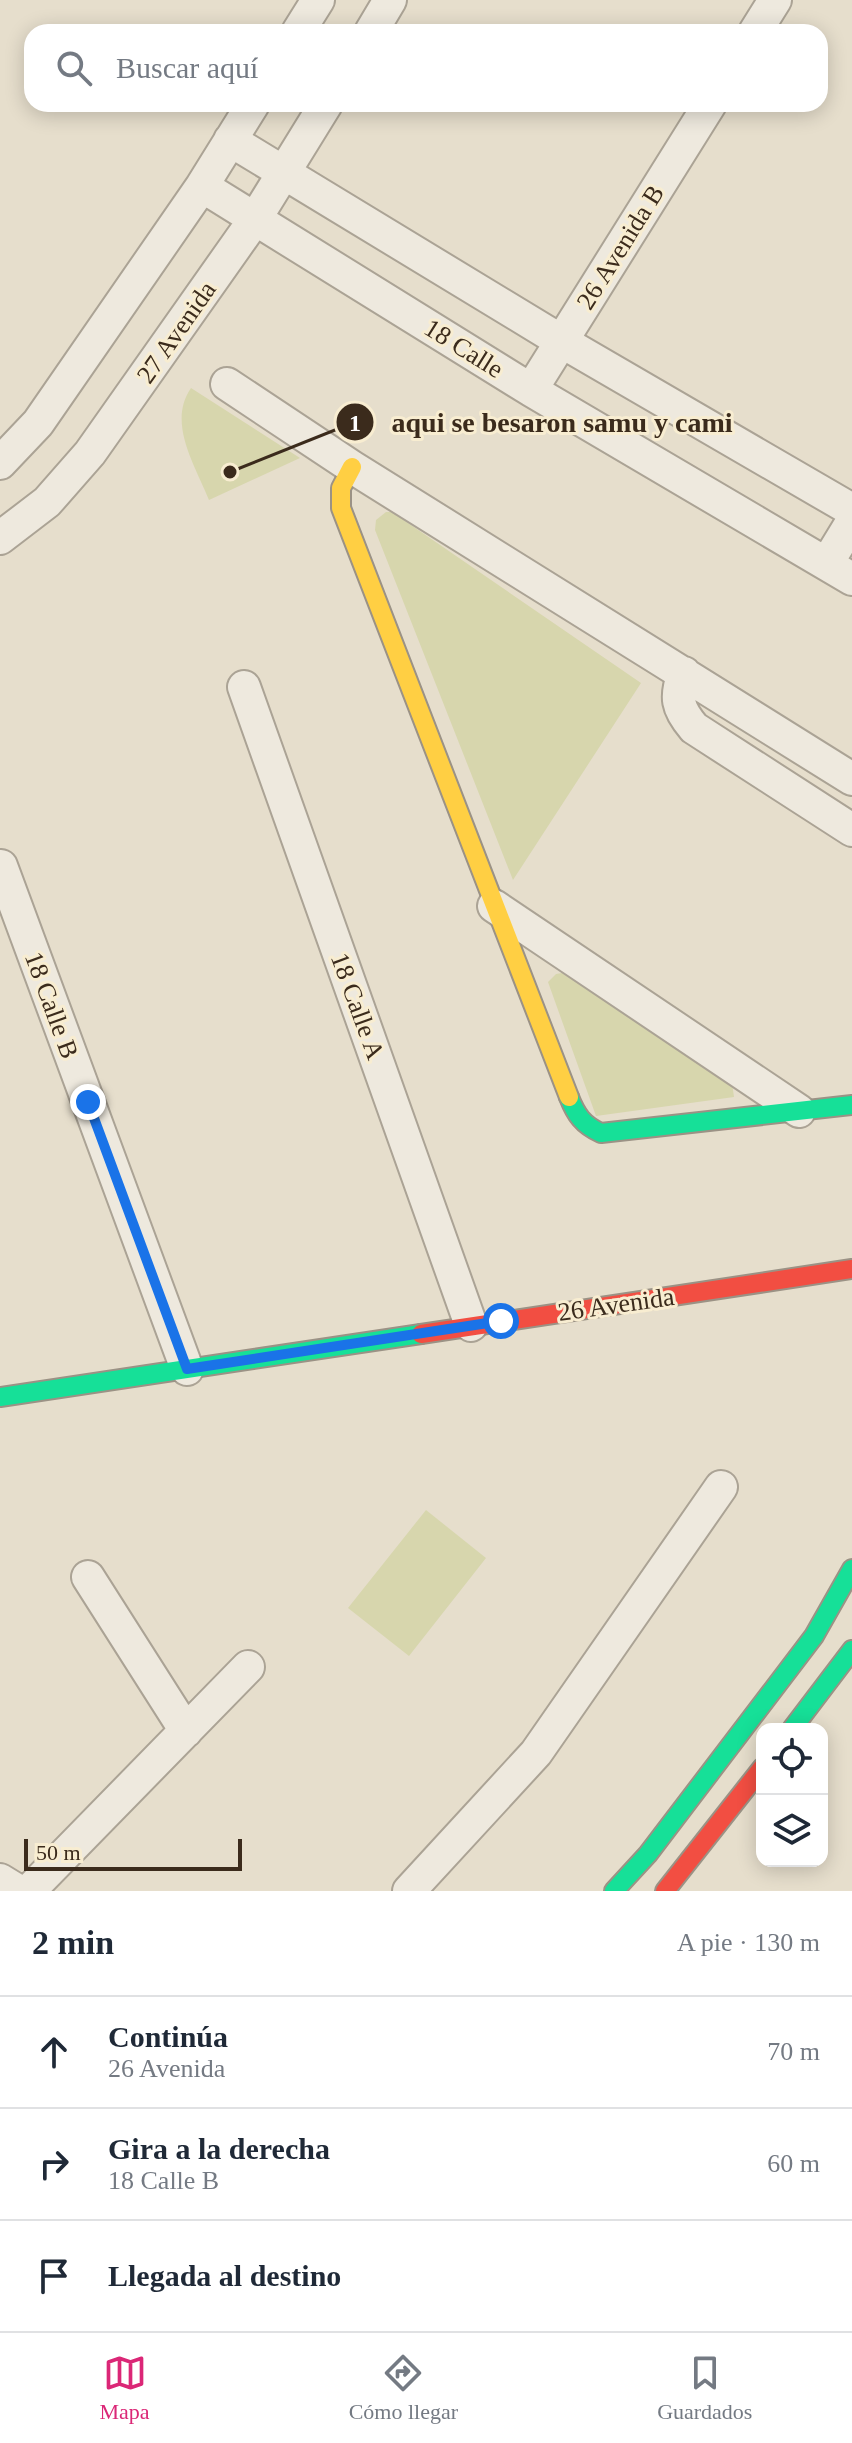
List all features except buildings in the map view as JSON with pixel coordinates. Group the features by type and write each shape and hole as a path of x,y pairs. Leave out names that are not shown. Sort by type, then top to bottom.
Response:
{"street":[{"path":"303,24 318,0"},
{"path":"376,24 390,0"},
{"path":"760,24 775,0"},
{"path":"0,463 38,423 202,186 248,112"},
{"name":"27 Avenida","path":"0,538 47,502 83,461 255,219 321,112"},
{"name":"26 Avenida B","path":"531,390 705,112"},
{"path":"230,140 561,341 852,510"},
{"name":"18 Calle","path":"202,186 531,390 840,571"},
{"path":"227,384 352,467 852,779"},
{"path":"352,467 341,488 341,508 576,1115 589,1128 601,1133 852,1105"},
{"path":"840,571 852,522"},
{"path":"684,673 677,692 680,705 694,728 852,830"},
{"name":"18 Calle A","path":"244,687 471,1325"},
{"name":"18 Calle B","path":"1,866 187,1369"},
{"path":"494,906 799,1111"},
{"name":"26 Avenida","path":"0,1397 852,1269"},
{"path":"409,1891 536,1753 721,1487"},
{"path":"796,1723 837,1653 852,1569"},
{"path":"88,1577 186,1731"},
{"path":"614,1891 837,1653"},
{"path":"29,1891 248,1667"},
{"path":"665,1891 756,1776"},
{"path":"0,1880 18,1891"}],"green space":[{"path":"191,388 300,458 209,500 182,430 184,401"},
{"path":"386,512 392,512 641,683 513,880 375,530 376,520"},
{"path":"562,973 732,1083 734,1097 596,1116 548,982 556,974"},
{"path":"426,1510 486,1558 409,1656 348,1608"}],"traffic: fast":[{"path":"569,1097 581,1119 601,1133 852,1105"},
{"path":"0,1397 421,1334"},
{"path":"614,1891 648,1854 814,1636 852,1569"},
{"path":"797,1723 852,1650"}],"traffic: slow":[{"path":"352,467 341,488 341,508 569,1097"}],"traffic: jam":[{"path":"421,1334 852,1269"},
{"path":"665,1891 756,1776"}],"place":[{"name":"aqui se besaron samu y cami","path":"230,472"}],"route":[{"path":"88,1102 187,1369 501,1321"}]}
